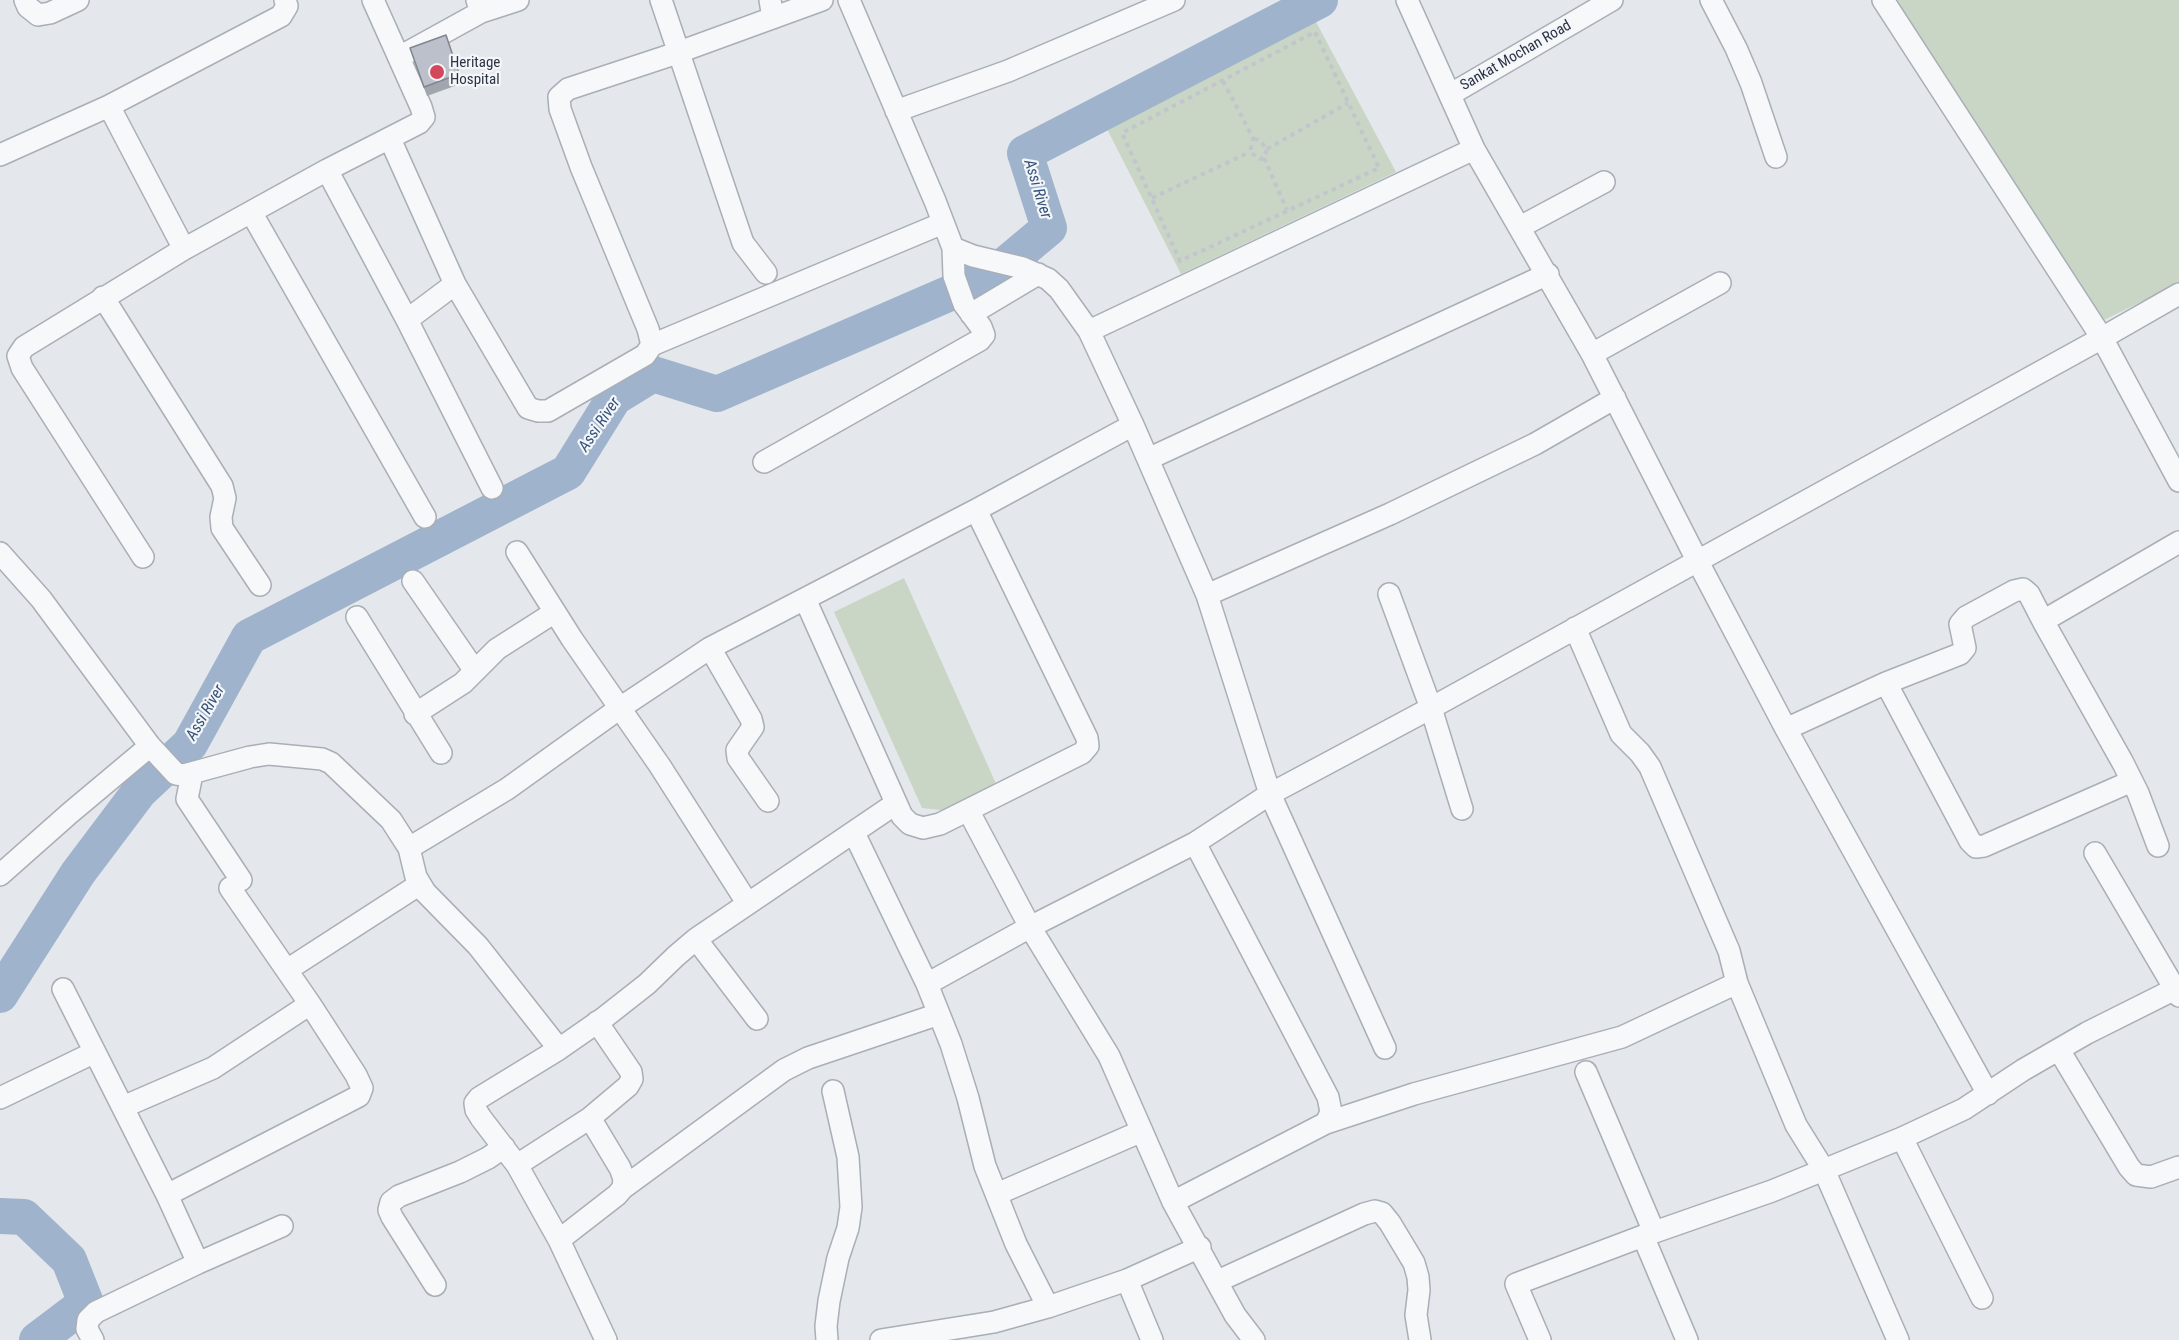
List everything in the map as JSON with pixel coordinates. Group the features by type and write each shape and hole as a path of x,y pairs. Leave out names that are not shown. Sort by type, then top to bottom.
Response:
{"street":[{"path":"25,0 28,7 38,15 51,13 78,0"},
{"path":"0,156 109,106 280,16 287,6 285,0"},
{"path":"143,557 22,368 18,356 24,347 183,249 327,170 419,123 424,117 421,107 373,0"},
{"path":"399,57 479,6 518,0"},
{"path":"661,0 743,243 766,273"},
{"path":"652,345 648,329 563,119 559,97 568,89 679,52 772,9 822,0"},
{"path":"764,462 980,340 984,335 968,309 954,276 952,248 943,223 849,0"},
{"path":"896,111 1008,70 1174,0"},
{"path":"1407,0 1474,149 1592,354 1697,561 1786,729 1988,1094"},
{"name":"Sankat Mochan Road","path":"1451,94 1612,0"},
{"path":"1711,0 1751,83 1776,157"},
{"path":"1883,0 2102,338 2179,481"},
{"path":"109,106 183,249"},
{"path":"390,139 455,284 528,408 538,411 548,411 636,361 645,355 652,345 943,223"},
{"path":"1089,331 1474,149"},
{"path":"327,170 407,320 492,488"},
{"path":"1520,227 1605,182"},
{"path":"251,212 425,517"},
{"path":"952,248 1030,271 1059,289 1089,331 1133,425 1207,595 1270,794 1385,1048"},
{"path":"968,309 1030,271"},
{"path":"1148,459 1548,274"},
{"path":"1592,354 1720,283"},
{"path":"407,320 455,284"},
{"path":"927,984 1030,927 1195,843 1270,794 1431,708 2179,294"},
{"path":"103,297 222,486 225,498 221,518 222,528 260,585"},
{"path":"1207,595 1390,514 1535,444 1615,398"},
{"path":"409,848 507,789 620,708 710,648 1133,425"},
{"path":"805,598 896,804 902,816 910,824 923,828 940,824 1082,753 1088,746 1087,738 975,510"},
{"path":"2043,621 2179,542"},
{"path":"517,552 748,904"},
{"path":"0,553 41,600 154,750 184,774 188,799 236,884 286,970 356,1075 362,1088 359,1096 167,1195"},
{"path":"413,581 475,671"},
{"path":"1786,729 1886,683 1960,654 1965,648 1960,624 1966,617 2014,591 2023,589 2029,594 2132,781 2158,846"},
{"path":"1389,594 1431,708 1462,809"},
{"path":"415,714 463,683 496,649 555,612"},
{"path":"357,618 441,753"},
{"path":"1575,628 1621,734 1650,767 1730,951 1737,983 1796,1125 1824,1170 1898,1340"},
{"path":"710,648 751,719 753,727 737,750 738,758 768,801"},
{"path":"1886,683 1970,841 1976,847 1984,846 2132,781"},
{"path":"0,875 70,813 154,750"},
{"path":"184,774 269,754 322,759 331,763 391,820 409,848 420,884 437,905 478,946 559,1049"},
{"path":"606,1340 559,1240 517,1165 481,1118 475,1103 478,1098 559,1049 597,1022 647,984 696,939 896,804"},
{"path":"968,810 1030,927 1109,1056 1173,1202 1200,1247 1235,1315 1254,1340"},
{"path":"854,833 927,984 951,1044 968,1098 985,1166 1016,1244 1048,1307"},
{"path":"1195,843 1328,1097 1331,1112 1326,1123"},
{"path":"1540,1340 1516,1284 1648,1234 1772,1191 1902,1138 1964,1109 2086,1033 2177,992 2095,853"},
{"path":"286,970 420,884"},
{"path":"696,939 757,1019"},
{"path":"1173,1202 1326,1123 1414,1094 1622,1037 1737,983"},
{"path":"63,989 167,1195 198,1263"},
{"path":"123,1107 213,1068 310,1005"},
{"path":"559,1240 623,1188 784,1070 808,1058 939,1014"},
{"path":"517,1165 590,1118 628,1086 632,1079 631,1072 597,1022"},
{"path":"2059,1050 2136,1175 2151,1177 2179,1167"},
{"path":"0,1098 95,1052"},
{"path":"1586,1072 1687,1340"},
{"path":"827,1340 829,1301 851,1208 848,1157 832,1092"},
{"path":"590,1118 620,1168 624,1179 623,1188"},
{"path":"997,1194 1142,1131"},
{"path":"1902,1138 1982,1298"},
{"path":"435,1285 392,1217 389,1210 391,1202 399,1196 460,1172 504,1147"},
{"path":"1218,1281 1375,1211 1382,1214 1390,1223 1414,1263 1419,1284 1416,1315 1420,1340"},
{"path":"93,1340 87,1329 88,1320 96,1312 282,1226"},
{"path":"881,1340 997,1331 1048,1307 1127,1280 1200,1247"},
{"path":"1127,1280 1152,1340"}],"path":[{"path":"1315,32 1379,168 1180,261 1122,133 1223,81 1315,32"},
{"path":"1223,81 1253,138 1267,148"},
{"path":"1287,210 1264,158 1267,148 1348,103"},
{"path":"1250,152 1253,138"},
{"path":"1152,198 1250,152"},
{"path":"1250,152 1260,159 1264,158"}],"green space":[{"path":"1875,0 2179,0 2179,283 2092,326"},
{"path":"1315,20 1396,172 1181,274 1107,129"},
{"path":"904,578 997,786 949,811 922,808 834,612"}],"building":[{"path":"446,35 459,74 424,87 410,48"}],"waterway":[{"name":"Assi River","path":"0,995 78,873 139,792 190,744 249,637 568,472 614,398 653,374 717,394 994,274 1049,228 1025,153 1320,0"},
{"name":"Assi River","path":"0,1216 24,1217 69,1260 86,1303 37,1340"}],"place":[{"name":"Heritage Hospital","path":"437,72"}]}
